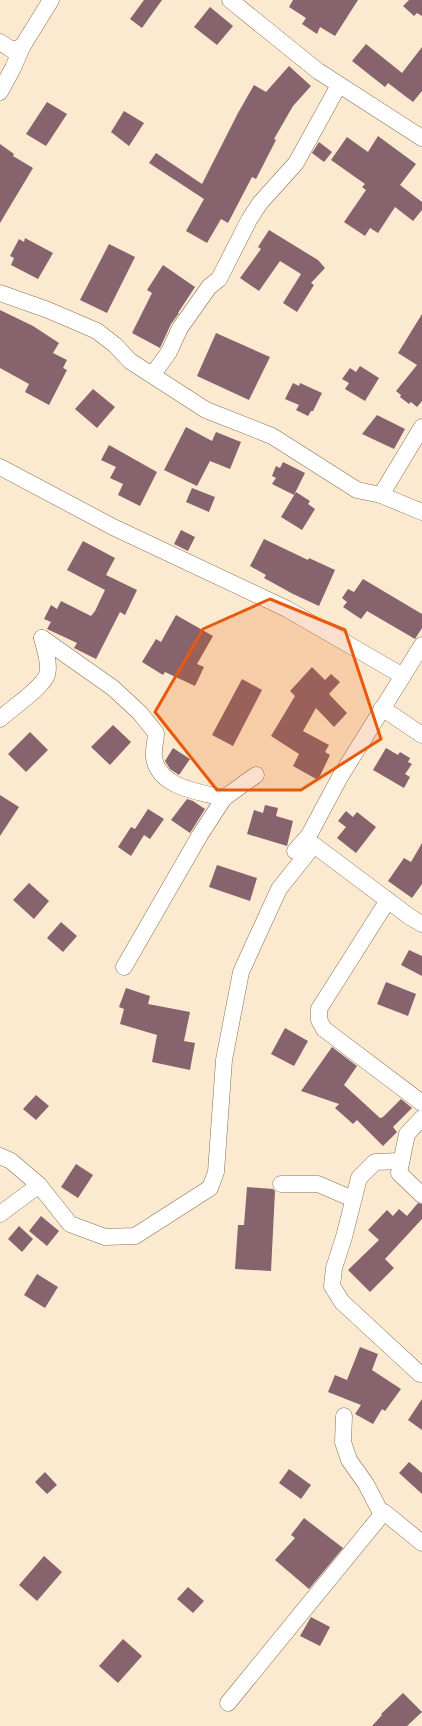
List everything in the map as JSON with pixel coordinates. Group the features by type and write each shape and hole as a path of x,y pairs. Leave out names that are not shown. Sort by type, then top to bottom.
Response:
{"street":[{"path":"0,92 22,47 51,0"},
{"path":"230,0 318,71 422,138"},
{"path":"0,42 12,50 22,47"},
{"path":"153,374 170,352 180,328 209,287 219,279 249,220 260,203 296,163 339,85"},
{"path":"0,294 48,310 97,331 115,345 130,361 153,374 206,410 272,436 357,490 381,495 422,512"},
{"path":"381,495 422,427"},
{"path":"0,467 113,528 287,609 403,676"},
{"path":"0,719 32,692 47,676 48,659 42,638 113,688 140,713 156,733 154,758 160,772 178,787 224,798"},
{"path":"282,867 309,835 340,777 422,645"},
{"path":"382,708 422,735"},
{"path":"124,967 200,835 224,798 256,775"},
{"path":"0,1156 11,1161 39,1185 70,1224 105,1237 135,1236 210,1188 216,1172 224,1060 241,972 279,889 314,845 422,924"},
{"path":"388,900 319,1008 319,1020 324,1029 422,1103"},
{"path":"422,1118 407,1134 399,1173 422,1195"},
{"path":"401,1161 375,1162 359,1178 344,1237 334,1268 332,1286 342,1302 420,1374"},
{"path":"281,1184 318,1184 353,1199"},
{"path":"0,1214 39,1185"},
{"path":"344,1416 343,1442 349,1460 366,1484 382,1515"},
{"path":"228,1703 384,1512 422,1543"}],"highlighted area":[{"path":"270,599 345,630 381,739 301,790 217,790 155,712 203,629"}],"building":[{"path":"144,0 162,0 142,28 130,19"},
{"path":"293,0 358,0 335,36 320,27 317,34 302,24 306,18 289,7"},
{"path":"409,0 422,0 422,16 417,13 414,16 403,6"},
{"path":"210,7 233,26 217,45 194,27"},
{"path":"366,44 402,73 422,47 422,91 413,102 388,83 385,87 352,61"},
{"path":"289,66 311,86 293,106 274,139 276,140 256,179 252,177 228,223 221,219 207,243 186,231 204,199 149,163 156,153 202,184 254,85 266,92"},
{"path":"47,102 67,114 46,146 26,134"},
{"path":"124,111 144,123 129,146 111,132"},
{"path":"378,136 416,164 400,185 422,202 422,210 413,221 395,207 378,233 370,228 365,236 344,222 366,190 362,187 365,184 331,160 347,137 368,152"},
{"path":"319,142 332,152 324,162 312,153"},
{"path":"0,144 14,154 13,156 33,168 0,223"},
{"path":"269,230 318,260 325,268 311,283 314,285 297,312 283,303 301,274 280,261 259,291 240,278 261,249 258,247"},
{"path":"25,238 53,253 38,279 11,265 14,258 10,256 19,239 24,242"},
{"path":"109,244 135,257 107,313 80,300"},
{"path":"163,265 195,287 171,324 160,348 132,333 152,293 147,290"},
{"path":"0,310 33,326 59,343 53,353 67,360 63,368 67,370 49,405 25,392 29,384 0,368"},
{"path":"422,314 422,401 417,407 411,402 409,404 400,397 401,395 396,391 417,365 398,353"},
{"path":"216,333 270,357 249,400 197,376"},
{"path":"360,366 379,378 365,401 345,389 349,383 342,379 350,368 356,372"},
{"path":"293,383 299,386 300,383 322,393 313,411 311,411 308,416 296,410 299,405 285,399"},
{"path":"93,389 115,407 97,428 75,409"},
{"path":"377,415 405,429 394,449 362,434"},
{"path":"186,427 212,441 216,432 241,442 230,469 210,461 197,486 164,470"},
{"path":"109,445 157,472 140,506 118,495 123,484 110,478 116,467 101,460"},
{"path":"283,462 305,473 294,495 272,484 276,478 272,476 276,466 280,468"},
{"path":"192,488 215,497 209,512 186,502"},
{"path":"296,492 310,501 308,504 315,509 302,530 281,517"},
{"path":"181,530 195,537 188,551 174,544"},
{"path":"264,539 308,560 309,558 335,570 319,606 264,578 266,575 250,566"},
{"path":"83,541 115,558 106,575 137,590 125,615 120,612 96,659 74,648 77,643 47,629 51,622 44,619 51,605 57,609 61,601 91,616 95,611 105,590 67,570"},
{"path":"363,579 422,614 422,628 415,639 367,611 361,619 343,607 347,602 342,598 348,589 354,592"},
{"path":"176,615 213,636 197,664 204,667 195,686 165,672 163,675 142,662 156,639 161,642"},
{"path":"312,667 325,680 331,674 340,682 329,694 347,713 334,727 316,708 303,731 329,745 325,752 330,755 318,780 293,766 299,754 271,736 295,696 290,691"},
{"path":"242,679 262,690 233,746 212,735"},
{"path":"113,725 131,742 110,765 91,747"},
{"path":"30,732 48,750 26,772 8,754"},
{"path":"173,748 190,759 179,775 170,769 165,761"},
{"path":"386,748 398,755 400,752 410,758 408,762 412,764 405,774 410,777 404,788 373,770"},
{"path":"0,795 19,807 0,836"},
{"path":"187,799 205,809 190,833 171,820"},
{"path":"265,805 278,808 276,816 293,821 287,846 247,834 254,810 263,813"},
{"path":"148,809 164,819 150,839 144,835 131,856 118,847 131,827 135,829"},
{"path":"346,811 353,817 357,812 376,827 356,853 337,838 346,827 338,821"},
{"path":"422,843 422,884 412,898 388,881 404,858 411,862"},
{"path":"217,865 257,878 250,901 209,887"},
{"path":"29,883 49,901 34,919 13,900"},
{"path":"61,922 77,936 63,952 47,938"},
{"path":"409,950 422,956 422,976 401,965"},
{"path":"386,982 416,994 408,1016 377,1004"},
{"path":"126,988 150,996 148,1004 190,1012 184,1041 195,1043 190,1070 152,1062 157,1035 120,1024 124,1009 119,1007"},
{"path":"285,1028 308,1041 294,1066 271,1054"},
{"path":"332,1047 357,1066 344,1085 380,1118 383,1117 401,1099 412,1108 393,1127 397,1132 383,1146 357,1120 353,1124 335,1108 339,1104 301,1091"},
{"path":"36,1095 49,1106 36,1120 23,1109"},
{"path":"76,1164 93,1175 78,1198 61,1187"},
{"path":"247,1187 273,1189 275,1191 271,1271 235,1269 238,1225 244,1225"},
{"path":"418,1203 422,1204 422,1219 385,1259 394,1268 370,1292 348,1270 379,1240 368,1230 387,1210 393,1216 399,1209 407,1216"},
{"path":"41,1216 59,1231 47,1246 29,1231"},
{"path":"19,1226 33,1239 22,1252 8,1239"},
{"path":"37,1274 58,1287 45,1308 24,1295"},
{"path":"360,1347 378,1354 372,1370 401,1389 385,1411 382,1409 373,1424 355,1414 361,1405 328,1392 335,1375 347,1380"},
{"path":"422,1399 422,1430 408,1420"},
{"path":"409,1462 422,1473 422,1494 399,1473"},
{"path":"289,1469 311,1485 301,1499 279,1483"},
{"path":"45,1472 57,1485 47,1494 35,1482"},
{"path":"304,1518 343,1548 309,1589 275,1560 295,1538 291,1535"},
{"path":"44,1556 62,1572 37,1601 19,1585"},
{"path":"188,1587 204,1601 193,1613 177,1599"},
{"path":"311,1617 330,1627 320,1646 300,1636"},
{"path":"123,1639 142,1656 118,1683 99,1666"},
{"path":"403,1693 422,1712 407,1726 372,1726 382,1715 381,1714"}]}
